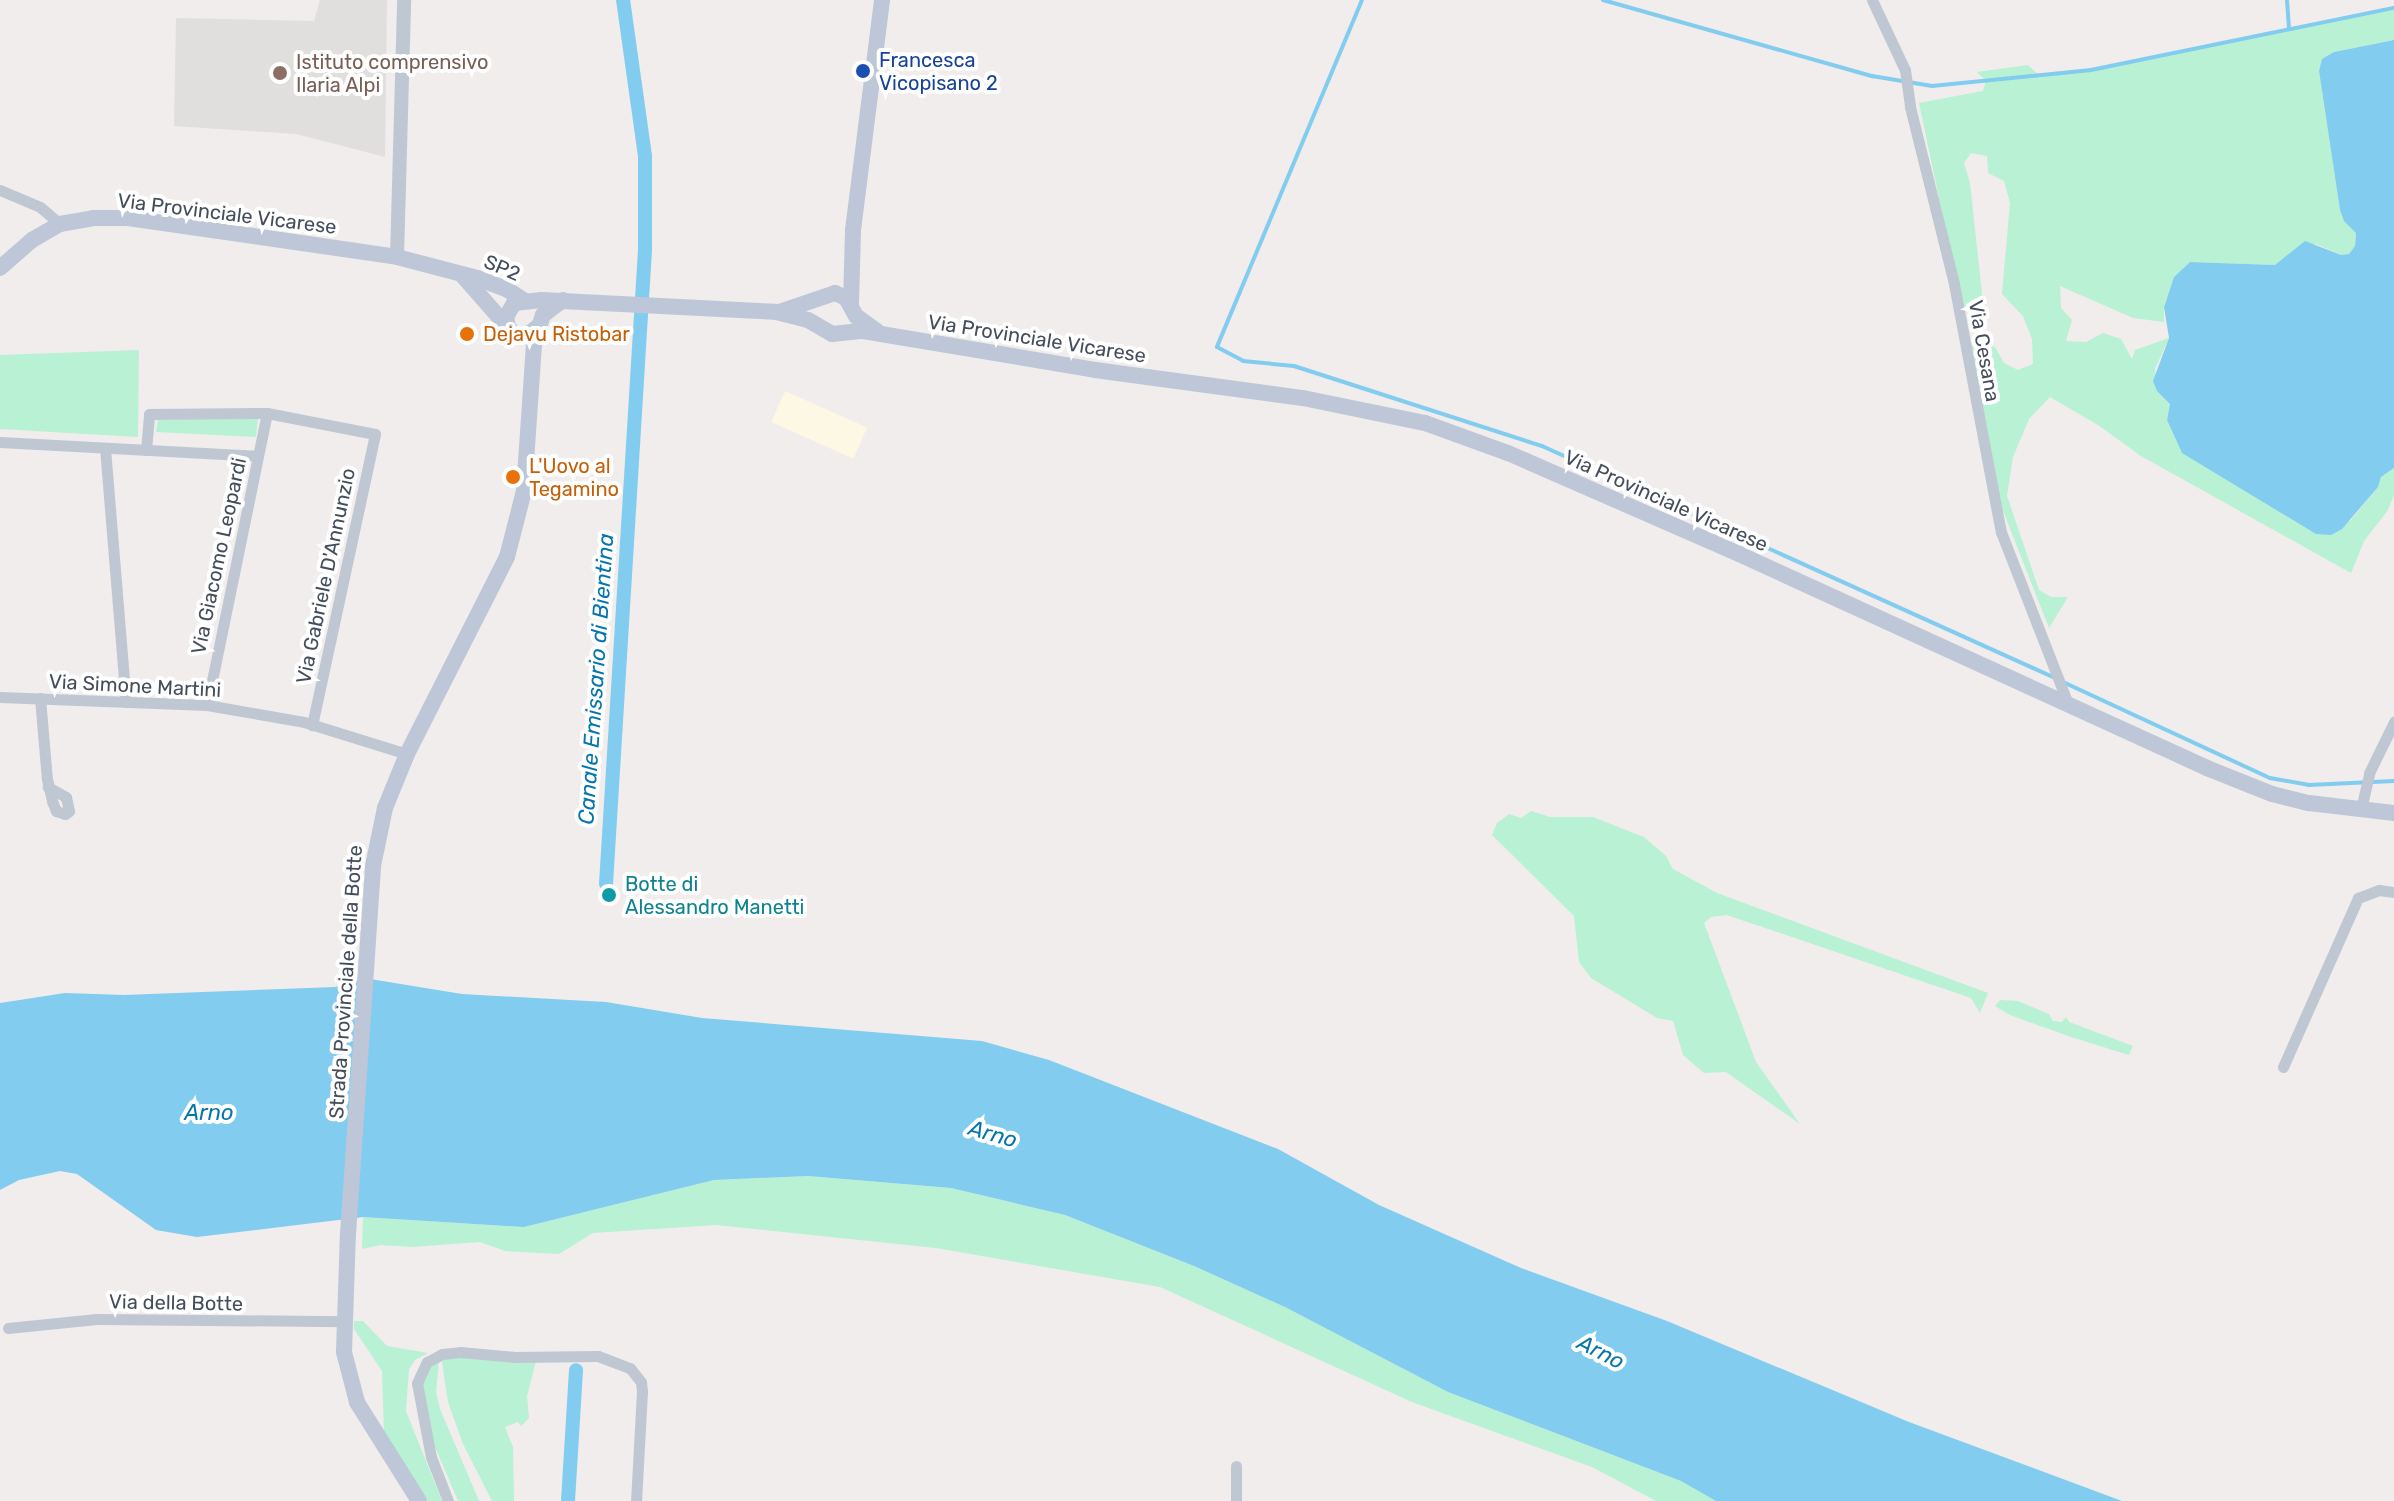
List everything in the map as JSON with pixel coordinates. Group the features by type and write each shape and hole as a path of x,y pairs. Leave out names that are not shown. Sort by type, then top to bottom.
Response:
{"main road":[{"path":"841,332 850,325 853,230 882,0"},
{"name":"Via Provinciale Vicarese","path":"0,268 32,240 60,224 93,218 146,220 397,257 462,275"},
{"path":"816,324 813,310 845,261 853,230"},
{"name":"SP2","path":"462,275 500,286 527,301 570,300"},
{"name":"SP2","path":"462,275 511,330"},
{"name":"Via Provinciale Vicarese","path":"776,312 841,294 869,327 887,335"},
{"name":"Via Provinciale Vicarese","path":"570,300 776,312 816,324 827,333 887,335 1095,370 1303,398 1425,423 1481,442 1621,502 2149,743 2272,794 2394,813"},
{"path":"541,322 538,309 527,301 510,307 506,317 511,330 526,336 570,300"},
{"name":"Strada Provinciale della Botte","path":"419,1501 357,1402 346,1364 344,1321 348,1226 364,978 378,835 407,754 478,620 512,543 527,457 529,381 541,322"},
{"name":"Strada Provinciale della Botte","path":"511,330 529,381"}],"street":[{"path":"397,257 404,0"},
{"name":"Via Cesana","path":"1872,0 1907,83 1954,284 1997,518 2069,706"},
{"path":"0,190 40,207 60,224"},
{"path":"146,450 149,414 267,413"},
{"name":"Via Gabriele D'Annunzio","path":"267,413 375,434 312,725"},
{"name":"Via Giacomo Leopardi","path":"207,705 267,413"},
{"path":"0,442 258,456"},
{"path":"105,448 126,702"},
{"name":"Via Simone Martini","path":"0,697 207,705 312,725 407,754"},
{"path":"40,698 48,787"},
{"path":"2361,809 2366,781 2394,722"},
{"path":"2283,1067 2358,898 2379,890 2394,892"},
{"name":"Via della Botte","path":"8,1328 97,1319 280,1323 344,1321"},
{"path":"448,1501 431,1457 417,1391 419,1376 427,1362 450,1353 534,1358 584,1355 617,1361 634,1372 642,1391 636,1501"},
{"path":"1236,1466 1236,1501"}],"shaded area":[{"name":"Istituto comprensivo Ilaria Alpi","path":"320,0 387,0 385,157 296,134 174,126 176,18 314,21"},
{"path":"785,391 867,428 853,459 771,422"}],"green space":[{"path":"2394,8 2394,40 2334,52 2319,71 2340,210 2344,220 2356,233 2355,246 2349,254 2341,255 2316,244 2275,265 2190,262 2174,277 2164,306 2164,322 2133,318 2060,286 2061,308 2072,320 2066,341 2086,342 2103,333 2121,339 2132,359 2135,350 2169,338 2155,369 2157,391 2170,404 2167,420 2182,453 2221,474 2350,521 2378,487 2381,477 2394,468 2394,495 2388,510 2364,541 2351,573 2141,456 2098,425 2050,397 2029,419 2013,457 2007,496 2039,590 2051,597 2068,597 2049,628 2000,503 1971,342 1995,347 2004,363 2018,370 2033,364 2032,339 2023,316 2002,294 2010,203 2004,181 1988,173 1987,156 1971,153 1964,163 1970,183 1983,303 1963,312 1919,103 1983,91 1986,81 1977,72 2028,65 2039,75 2091,70"},
{"path":"139,350 138,437 0,429 0,355"},
{"path":"258,418 256,437 156,432 158,420"},
{"path":"1531,811 1550,817 1593,817 1644,837 1666,856 1673,869 1717,893 1988,993 1980,1013 1971,998 1727,915 1711,917 1704,923 1756,1062 1800,1124 1726,1072 1704,1073 1683,1055 1673,1021 1657,1018 1591,978 1579,962 1574,916 1492,835 1497,823 1509,814 1521,818"},
{"path":"2000,1000 2018,1001 2049,1014 2053,1021 2062,1022 2066,1017 2069,1022 2133,1046 2129,1055 2071,1037 2010,1015 1995,1006"},
{"path":"808,1176 951,1188 1065,1215 1194,1266 1285,1307 1448,1392 1681,1481 1716,1501 1656,1501 1592,1467 1412,1402 1160,1287 936,1248 716,1225 593,1233 559,1254 505,1251 480,1242 412,1247 380,1245 362,1249 363,1217 524,1227 714,1180"},
{"path":"354,1321 363,1321 387,1346 428,1353 415,1360 409,1369 406,1411 442,1501 428,1501 384,1433 382,1371 354,1329"},
{"path":"456,1356 536,1361 527,1396 529,1418 521,1426 518,1422 505,1427 513,1447 514,1501 492,1501 463,1444 448,1402 442,1363 443,1359"},
{"path":"439,1360 436,1392 440,1409 479,1501 458,1501 433,1442 422,1381 426,1369"}],"water":[{"path":"2394,40 2394,468 2381,477 2378,487 2342,529 2331,535 2316,534 2182,453 2167,420 2170,404 2157,391 2153,381 2169,338 2164,307 2174,277 2190,262 2275,265 2305,241 2341,255 2349,254 2355,246 2356,233 2344,221 2340,210 2319,71 2322,59 2334,52"},
{"name":"Arno","path":"364,978 462,994 606,1002 702,1018 982,1041 1049,1060 1278,1149 1379,1205 1521,1268 1667,1321 1909,1422 2122,1501 1716,1501 1681,1481 1448,1392 1285,1307 1194,1266 1065,1215 951,1188 808,1176 714,1180 524,1227 363,1217 197,1237 156,1230 77,1174 60,1171 19,1180 0,1190 0,1003 65,993 124,995 335,987"}],"waterway":[{"name":"Canale Emissario di Bientina","path":"606,884 645,250 645,156 623,0"},
{"path":"1362,0 1217,347 1243,361 1294,366 1542,446 2055,678"},
{"path":"1603,0 1872,76 1932,86 2091,70 2394,8"},
{"path":"2287,0 2289,29"},
{"path":"2063,682 2270,778 2309,785 2394,781"},
{"name":"Canale Emissario di Bientina","path":"568,1501 576,1370"}],"place":[{"name":"Francesca Vicopisano 2","path":"863,71"},
{"name":"Istituto comprensivo Ilaria Alpi","path":"280,73"},
{"name":"Dejavu Ristobar","path":"467,334"},
{"name":"L'Uovo al Tegamino","path":"513,477"},
{"name":"Botte di Alessandro Manetti","path":"609,895"}]}
